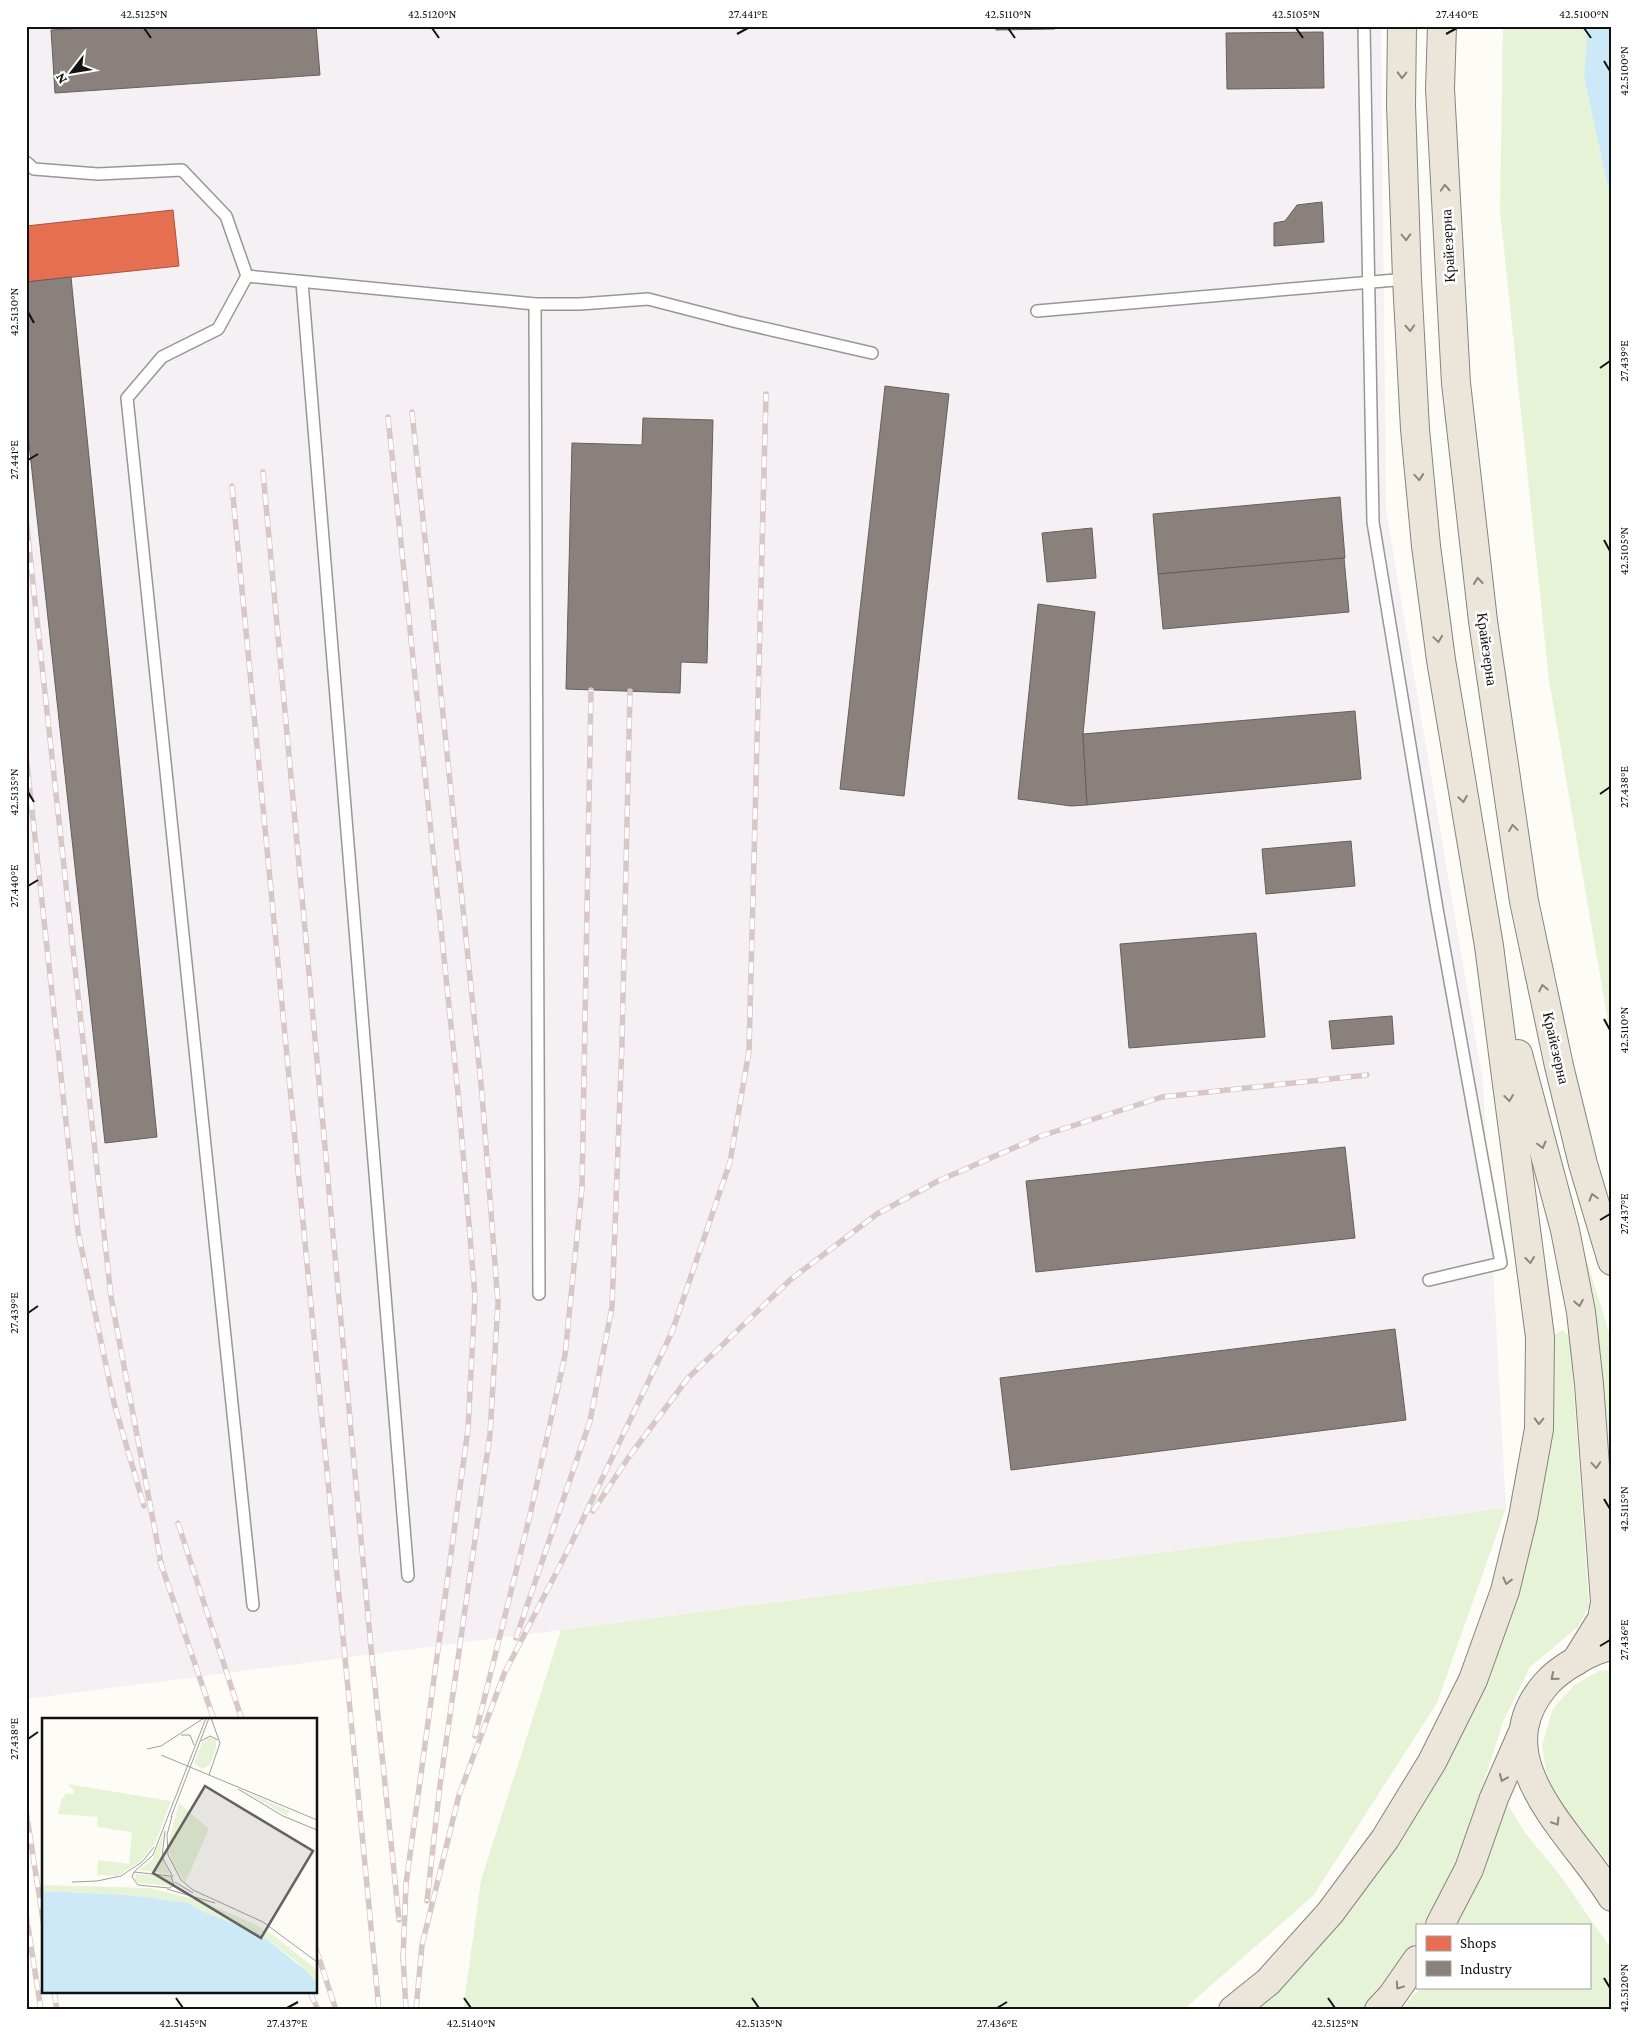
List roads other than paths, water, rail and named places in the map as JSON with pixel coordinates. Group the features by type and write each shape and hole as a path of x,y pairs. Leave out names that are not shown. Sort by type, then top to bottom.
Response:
{"highway":[{"path":"1233,2010 1268,1982 1330,1913 1385,1839 1432,1762 1473,1680 1505,1591 1523,1517 1539,1429 1540,1337 1489,946 1444,679 1426,546 1415,429 1407,279 1401,104 1402,26"},
{"name":"Крайезерна","path":"1442,26 1440,89 1456,383 1482,622 1524,901 1559,1066 1581,1155 1612,1261"},
{"path":"1489,946 1565,1230 1581,1312 1589,1384 1605,1602 1602,1619 1576,1661"},
{"path":"1441,1924 1469,1869 1494,1798 1522,1734 1535,1696 1552,1677 1576,1661 1612,1646"},
{"path":"1522,1734 1527,1766 1539,1795 1561,1830 1612,1897"},
{"path":"1379,2010 1392,1996 1416,1961"}],"lane":[{"path":"1364,26 1373,522 1437,909 1501,1263 1429,1280"},
{"path":"26,162 34,170 98,174 182,170 226,216 247,276 218,329 162,357 127,398 252,1605"},
{"path":"247,276 535,304 580,304 648,299 737,322 872,353"},
{"path":"1037,311 1407,279"},
{"path":"302,282 408,1576"},
{"path":"535,304 540,1294"}],"water":[{"path":"1588,26 1612,26 1612,205 1584,77"}],"railway":[{"path":"416,2010 422,1945 459,1795 504,1674 571,1544 672,1332 730,1162 749,1051 766,394"},
{"path":"412,412 482,1094 498,1303 490,1434 440,1785 427,1901"},
{"path":"388,417 458,1093 475,1296 468,1429 406,1884 403,1960"},
{"path":"263,472 371,1648 399,1920"},
{"path":"232,486 379,2010"},
{"path":"26,519 111,1297 162,1568"},
{"path":"475,1736 530,1515 565,1355 582,1188 591,690"},
{"path":"516,1638 590,1421 612,1307 622,1042 630,691"},
{"path":"26,755 78,1232 114,1403 144,1506"},
{"path":"593,1511 628,1458 688,1378 790,1280 877,1214 938,1181 1041,1136 1162,1097 1367,1075"},
{"path":"178,1523 241,1718"},
{"path":"160,1561 213,1718"},
{"path":"26,1811 42,1913"},
{"path":"26,1914 41,2010"},
{"path":"318,1955 336,2010"},
{"path":"403,1955 406,2010"},
{"path":"54,1994 57,2010"},
{"path":"311,1994 318,2010"}]}
